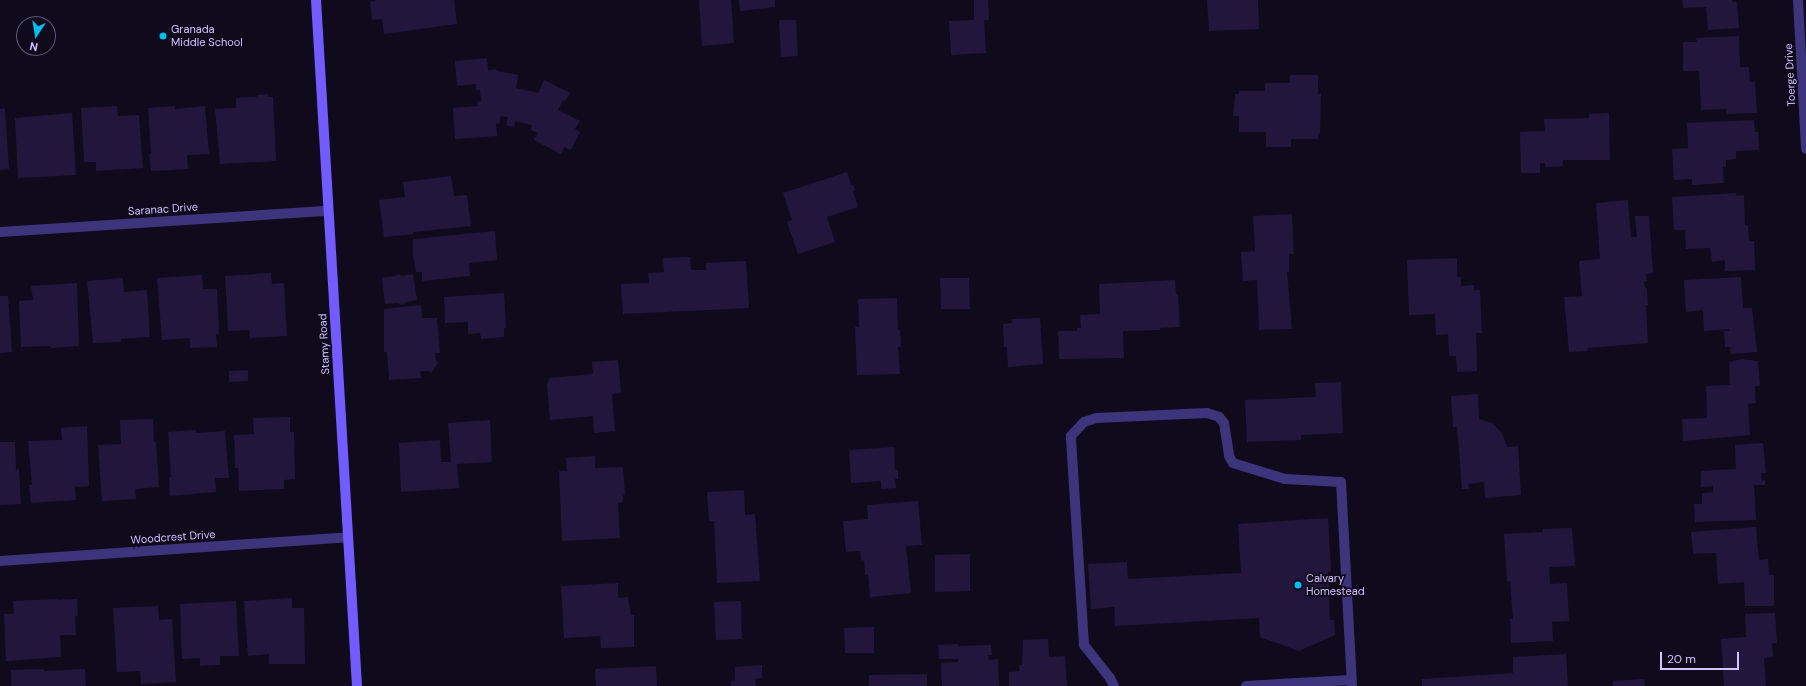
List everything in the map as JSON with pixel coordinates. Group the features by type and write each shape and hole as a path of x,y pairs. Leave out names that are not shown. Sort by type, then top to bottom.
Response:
{"street":[{"name":"Stamy Road","path":"316,0 357,686"},
{"name":"Toerge Drive","path":"1798,0 1806,149"},
{"name":"Saranac Drive","path":"0,232 328,211"},
{"path":"1114,686 1110,678 1084,645 1071,436 1084,422 1096,418 1207,413 1219,417 1224,423 1228,456 1233,463 1285,479 1341,482 1352,683 1246,686"},
{"name":"Woodcrest Drive","path":"0,561 348,537"}],"building":[{"path":"377,0 454,0 457,24 384,34 382,19 372,20 370,2"},
{"path":"699,0 731,0 734,43 702,46"},
{"path":"739,0 775,0 775,7 740,11"},
{"path":"974,0 988,0 989,20 984,20 986,53 951,55 949,21 974,20"},
{"path":"1207,0 1258,0 1259,29 1209,31"},
{"path":"1682,0 1732,0 1732,2 1737,2 1739,28 1708,30 1706,7 1683,8"},
{"path":"779,20 796,20 798,56 781,57"},
{"path":"1739,36 1740,67 1749,67 1750,82 1755,82 1757,113 1727,114 1726,109 1701,110 1699,71 1683,71 1683,42 1697,42 1696,38"},
{"path":"487,58 488,70 496,69 497,71 518,75 516,88 538,93 544,80 570,93 565,101 563,100 558,110 580,121 575,129 580,132 571,150 564,147 561,154 534,140 538,133 531,130 532,125 515,121 514,127 506,125 508,117 501,116 499,124 496,123 497,136 455,139 453,108 478,106 477,102 481,101 480,90 476,90 476,84 457,86 455,61"},
{"path":"1290,75 1318,75 1318,94 1321,94 1320,133 1318,134 1318,139 1291,139 1291,147 1266,147 1266,132 1239,132 1239,116 1233,116 1235,94 1239,94 1239,91 1265,91 1265,83 1290,83"},
{"path":"268,94 268,97 273,97 276,161 220,164 215,109 236,108 236,98 257,97 257,95"},
{"path":"117,106 118,116 139,115 143,168 96,171 96,162 84,162 81,108"},
{"path":"175,106 175,109 205,106 209,154 187,155 188,169 151,171 148,108"},
{"path":"5,108 9,169 0,170 0,109"},
{"path":"72,113 76,175 18,178 15,118"},
{"path":"1609,113 1610,160 1563,160 1563,166 1545,167 1545,163 1540,163 1540,173 1521,173 1520,132 1545,131 1544,119 1589,118 1589,114"},
{"path":"1754,120 1755,132 1758,132 1759,150 1736,151 1736,159 1726,160 1726,167 1723,167 1724,183 1692,185 1692,179 1674,180 1672,149 1688,148 1687,123"},
{"path":"847,172 851,185 853,184 855,190 853,191 858,207 827,217 835,242 798,254 787,222 792,220 783,193"},
{"path":"451,176 454,196 467,195 471,226 413,232 414,234 384,237 379,200 405,197 403,182"},
{"path":"1736,193 1736,196 1744,195 1745,225 1748,225 1749,241 1754,241 1755,270 1725,271 1725,260 1712,262 1710,248 1686,249 1685,230 1674,230 1672,197"},
{"path":"1628,200 1631,237 1637,237 1635,216 1649,216 1653,273 1646,274 1647,281 1644,281 1645,288 1647,288 1648,305 1646,305 1648,343 1587,348 1588,351 1569,352 1564,297 1582,296 1579,261 1600,259 1596,203"},
{"path":"1292,214 1294,254 1289,254 1289,272 1287,272 1292,329 1259,330 1257,280 1243,281 1241,252 1255,251 1253,216"},
{"path":"495,231 497,260 469,263 470,276 422,281 422,272 416,272 413,255 413,239"},
{"path":"690,257 691,270 706,270 706,263 746,261 749,308 623,314 621,284 649,283 648,273 664,272 663,258"},
{"path":"1457,258 1457,277 1461,277 1461,286 1474,285 1474,290 1480,290 1482,333 1476,333 1477,371 1457,372 1456,356 1449,356 1448,334 1436,335 1435,314 1409,315 1407,260"},
{"path":"271,273 272,284 284,283 287,336 250,338 249,330 228,331 225,276"},
{"path":"398,274 402,276 413,274 417,300 406,302 402,305 398,303 385,304 382,278 395,276"},
{"path":"202,275 203,289 217,289 219,334 216,334 217,347 190,348 190,338 162,340 157,278"},
{"path":"1741,277 1743,308 1752,308 1757,352 1731,354 1730,347 1725,347 1724,331 1729,331 1729,329 1704,331 1703,310 1686,312 1684,280"},
{"path":"123,278 124,292 147,290 150,337 121,339 121,342 93,343 87,281"},
{"path":"940,278 969,278 970,309 941,309"},
{"path":"1175,280 1176,294 1178,295 1180,327 1160,328 1160,330 1123,331 1124,358 1059,359 1058,331 1077,331 1077,328 1081,328 1080,315 1100,314 1099,284"},
{"path":"77,283 79,346 51,348 51,346 21,347 19,301 33,300 31,286"},
{"path":"504,293 506,328 504,328 504,337 481,339 480,333 468,334 468,322 445,323 444,297"},
{"path":"0,296 8,296 12,352 0,353"},
{"path":"897,298 898,330 900,330 901,347 898,347 900,374 857,375 855,327 859,327 858,299"},
{"path":"421,305 422,318 437,318 440,353 435,353 436,361 438,363 431,373 428,371 420,371 421,378 389,380 387,352 384,352 384,309"},
{"path":"1040,318 1043,364 1008,367 1007,347 1004,347 1003,324 1012,323 1012,319"},
{"path":"1742,359 1758,361 1760,386 1755,386 1756,403 1748,404 1750,435 1683,441 1682,419 1707,418 1706,386 1730,385 1729,362"},
{"path":"618,360 621,393 612,394 615,431 594,433 593,416 550,420 547,384 550,378 593,374 592,362"},
{"path":"248,370 248,381 229,382 229,371"},
{"path":"1341,382 1343,433 1301,435 1301,440 1247,442 1245,400 1316,397 1315,383"},
{"path":"1478,394 1479,419 1492,423 1502,433 1507,447 1518,446 1521,495 1485,498 1484,482 1468,484 1469,489 1462,489 1457,427 1453,427 1451,396"},
{"path":"290,417 290,432 294,432 295,479 284,480 284,489 239,491 238,468 235,468 234,435 254,434 253,418"},
{"path":"153,419 159,487 135,489 136,499 102,501 98,445 121,444 120,420"},
{"path":"490,420 492,462 457,464 459,488 401,492 399,443 440,440 441,462 451,462 448,423"},
{"path":"87,426 89,486 75,487 76,500 31,503 29,485 32,485 28,441 62,440 61,428"},
{"path":"196,430 196,433 225,431 229,478 215,478 216,492 170,496 169,477 171,477 168,432"},
{"path":"0,442 15,442 16,470 19,469 21,504 0,505"},
{"path":"1763,443 1766,473 1761,473 1762,481 1765,480 1765,485 1754,485 1756,520 1695,522 1694,504 1702,504 1702,493 1713,492 1713,486 1701,487 1701,471 1736,469 1735,445"},
{"path":"894,447 895,470 898,470 898,479 895,479 896,488 881,489 881,481 851,483 849,450"},
{"path":"595,456 595,468 623,467 625,495 623,495 623,502 618,503 620,538 562,541 559,471 567,471 566,458"},
{"path":"744,490 745,515 755,514 760,581 717,583 714,521 709,521 707,492"},
{"path":"918,501 922,545 906,546 911,593 870,597 868,575 865,575 864,560 861,561 860,551 846,552 843,521 868,519 867,505"},
{"path":"1328,518 1331,571 1328,572 1330,620 1334,620 1335,635 1299,651 1260,637 1259,618 1115,626 1114,607 1091,609 1088,564 1127,562 1128,579 1241,573 1238,524"},
{"path":"1756,527 1759,560 1768,559 1769,575 1774,575 1774,606 1745,606 1744,582 1718,584 1716,553 1693,554 1691,532"},
{"path":"1572,528 1575,566 1549,567 1550,584 1567,583 1569,621 1552,622 1553,641 1511,643 1510,619 1513,619 1510,581 1507,581 1504,534 1543,532 1543,529"},
{"path":"970,554 970,591 935,592 935,555"},
{"path":"618,583 618,598 628,597 631,615 634,615 634,647 601,648 600,636 564,638 561,586"},
{"path":"292,598 292,608 304,608 305,664 269,664 269,654 248,656 244,601"},
{"path":"77,599 78,616 75,616 76,635 60,635 61,657 6,661 4,614 14,614 13,601"},
{"path":"236,601 239,656 220,656 220,665 200,666 200,658 182,659 180,604"},
{"path":"741,601 742,639 716,640 714,602"},
{"path":"158,606 159,620 172,619 176,682 141,684 140,671 117,672 113,608"},
{"path":"1775,613 1777,643 1772,643 1773,657 1764,658 1766,686 1724,686 1721,639 1746,637 1745,614"},
{"path":"874,627 874,653 845,653 844,628"},
{"path":"1048,639 1049,657 1065,656 1067,686 1009,686 1009,672 1020,671 1019,665 1022,665 1023,640"},
{"path":"958,644 958,646 991,645 992,655 988,655 989,660 998,659 999,686 942,686 941,663 958,662 958,659 939,659 938,645"},
{"path":"1566,654 1568,686 1422,686 1422,679 1513,673 1513,657"},
{"path":"762,665 762,678 755,679 756,686 731,686 731,681 735,681 735,667"},
{"path":"656,666 657,686 596,686 595,669"},
{"path":"44,669 44,671 85,669 86,686 11,686 11,670"},
{"path":"927,674 927,686 869,686 869,675"},
{"path":"1644,679 1645,686 1613,686 1613,681"}],"place":[{"name":"Granada Middle School","path":"163,36"},
{"name":"Calvary Homestead","path":"1298,585"}]}
